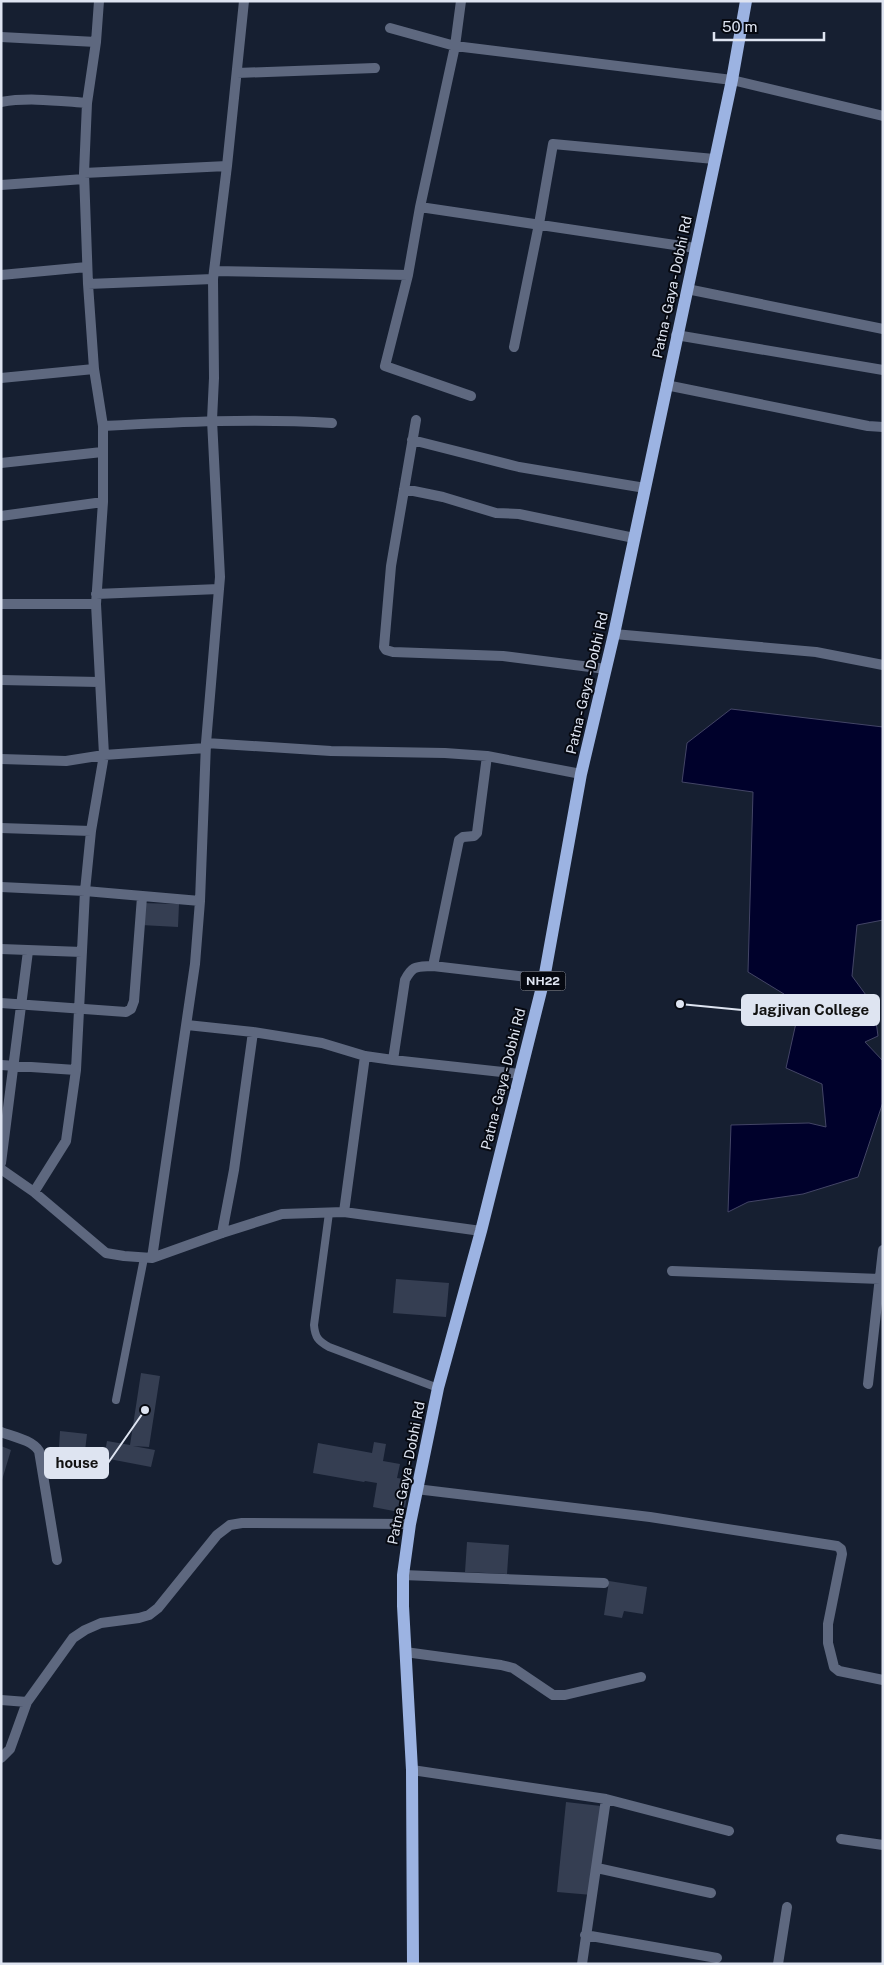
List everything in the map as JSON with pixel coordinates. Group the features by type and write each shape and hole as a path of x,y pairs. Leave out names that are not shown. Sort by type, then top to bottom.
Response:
{"main road":[{"name":"Patna - Gaya - Dobhi Rd","path":"413,1964 412,1770 405,1652 403,1575 410,1524 438,1388 481,1230 544,979 581,774 614,634 676,335 732,80 746,1"}],"street":[{"path":"34,1192 66,1141 76,1070 85,891 104,754 96,599 103,502 102,426 94,369 87,267 84,176 87,103 96,42 99,1"},
{"path":"148,1258 187,1024 195,964 200,901 206,745 220,577 212,420 214,378 213,275 227,166 244,1"},
{"path":"461,1 455,46 420,207 408,275 385,366 471,396"},
{"path":"390,28 455,46 732,80 883,116"},
{"path":"1,37 96,42"},
{"path":"237,73 374,68"},
{"path":"1,102 11,100 52,100 87,103"},
{"path":"514,347 553,144 714,158"},
{"path":"1,184 227,166"},
{"path":"420,207 695,248"},
{"path":"1,275 87,267"},
{"path":"88,284 213,275 408,275"},
{"path":"686,289 883,329"},
{"path":"676,335 883,370"},
{"path":"1,378 94,369"},
{"path":"666,385 868,426 883,427"},
{"path":"102,426 212,420 332,423"},
{"path":"416,420 391,566 384,643 386,650 393,652 503,656 606,669"},
{"path":"412,440 519,467 645,488"},
{"path":"1,463 102,452"},
{"path":"404,489 443,497 496,512 519,514 634,538"},
{"path":"1,516 103,502"},
{"path":"1,604 96,599 219,589"},
{"path":"614,634 816,652 883,665"},
{"path":"1,680 100,682"},
{"path":"1,759 66,761 104,754 206,745 487,756 581,774"},
{"path":"432,966 459,840 463,837 474,836 477,832 487,756"},
{"path":"1,828 92,831"},
{"path":"1,887 85,891 200,901"},
{"path":"1,1003 126,1012 131,1009 134,1001 142,897"},
{"path":"1,949 82,952"},
{"path":"1,1164 28,951"},
{"path":"393,1060 405,980 415,966 432,966 544,979"},
{"path":"187,1024 322,1043 365,1056 520,1074"},
{"path":"222,1233 234,1170 254,1032"},
{"path":"344,1212 365,1056"},
{"path":"1,1065 76,1070"},
{"path":"1,1169 34,1192 106,1253 148,1258 282,1214 344,1212 481,1230"},
{"path":"868,1384 880,1302 883,1250"},
{"path":"672,1271 880,1278"},
{"path":"1,1432 30,1443 36,1446 39,1451 57,1560"},
{"path":"416,1489 650,1517 837,1546 841,1549 842,1554 828,1624 834,1667 840,1672 883,1680"},
{"path":"1,1758 10,1749 27,1702 73,1638 101,1623 150,1615 158,1608 217,1535 230,1525 242,1523 410,1524"},
{"path":"403,1575 604,1582"},
{"path":"405,1652 484,1662 513,1668 553,1695 565,1695 640,1677"},
{"path":"1,1700 27,1702"},
{"path":"412,1770 606,1799 729,1831"},
{"path":"582,1964 606,1799"},
{"path":"841,1839 883,1845"},
{"path":"597,1868 711,1893"},
{"path":"778,1964 787,1907"},
{"path":"585,1935 717,1958"}],"lane":[{"path":"329,1212 314,1324 315,1335 320,1342 329,1347 438,1388"},
{"path":"116,1400 148,1258"}],"water":[{"path":"731,709 883,727 883,920 857,925 852,976 874,1006 878,1036 865,1042 883,1061 883,1102 858,1177 803,1194 748,1202 728,1212 731,1125 809,1123 826,1127 822,1084 786,1068 798,1014 784,994 748,972 753,792 682,782 687,743"}],"building":[{"path":"141,903 179,904 178,927 141,925"},
{"path":"396,1279 449,1283 446,1317 393,1313"},
{"path":"141,1373 160,1376 149,1447 133,1446 155,1450 151,1467 104,1458 107,1441 130,1445"},
{"path":"60,1431 87,1434 85,1451 59,1448"},
{"path":"374,1442 386,1444 383,1461 400,1464 397,1478 410,1480 404,1513 373,1507 377,1483 313,1473 318,1443 372,1453"},
{"path":"1,1446 11,1450 2,1480 1,1480"},
{"path":"467,1542 509,1545 507,1574 465,1572"},
{"path":"609,1581 647,1587 643,1614 624,1611 622,1618 604,1615"},
{"path":"566,1802 601,1806 592,1895 557,1892"}],"place":[{"name":"Jagjivan College","path":"680,1004"},
{"name":"house","path":"145,1410"}]}
